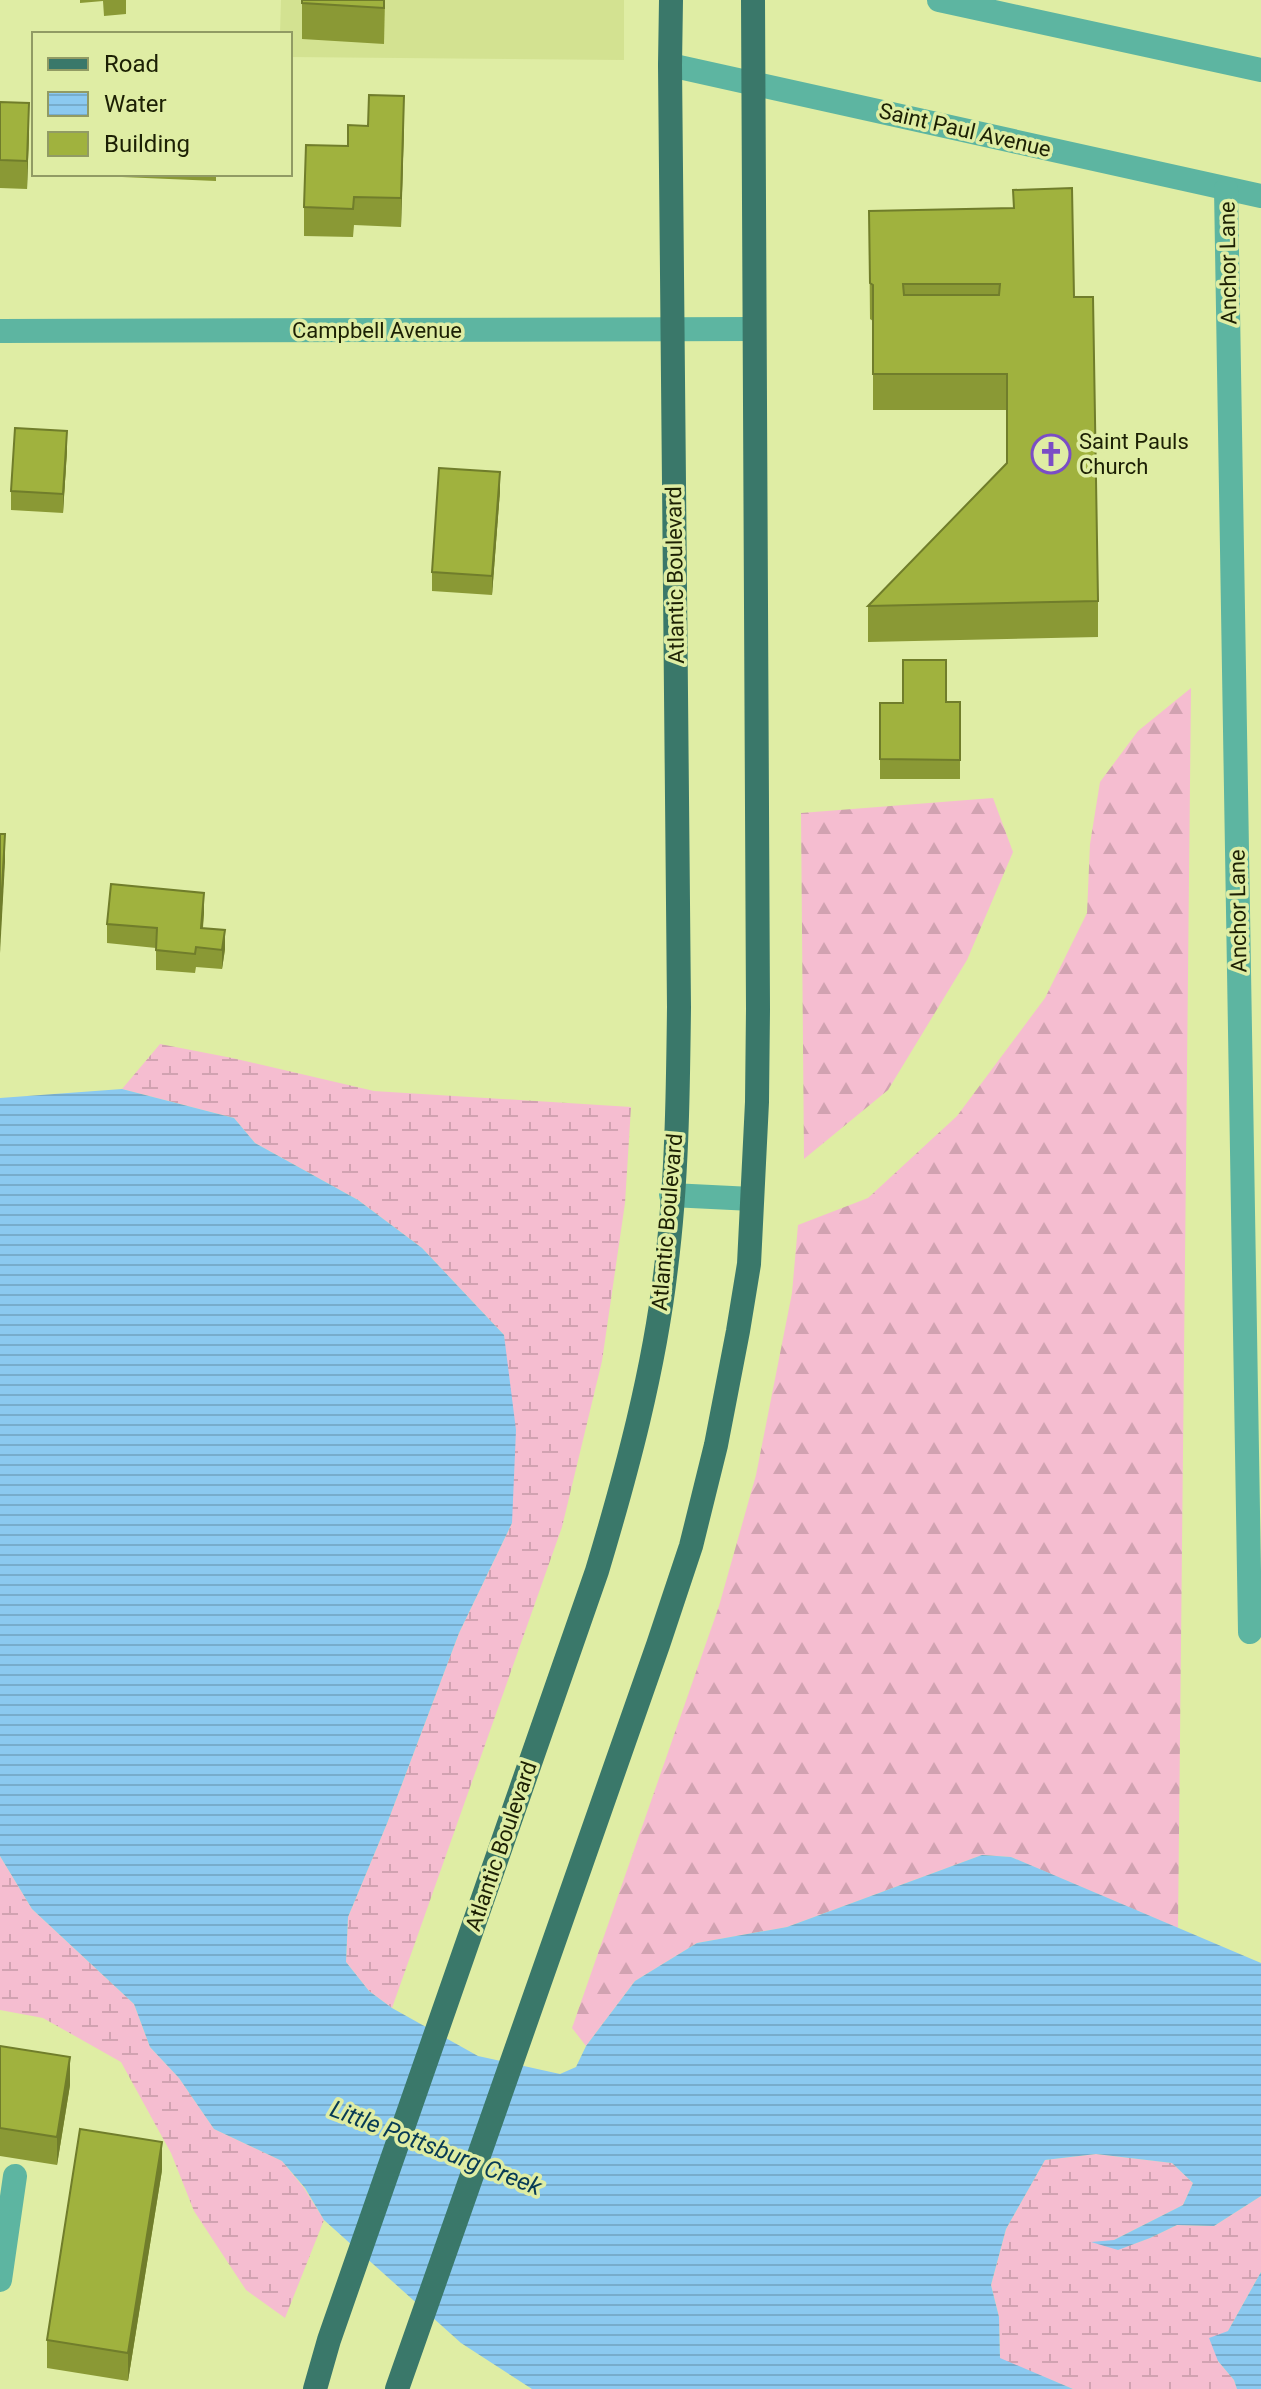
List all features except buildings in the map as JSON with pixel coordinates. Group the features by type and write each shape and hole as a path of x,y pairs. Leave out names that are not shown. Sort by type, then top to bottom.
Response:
{"main road":[{"name":"Atlantic Boulevard","path":"315,2389 329,2340 597,1571 630,1461 655,1342 666,1267 678,1104 671,0"},
{"path":"401,2377 691,1546 716,1445 749,1264 758,1009 753,0"}],"street":[{"path":"939,0 1261,70"},
{"name":"Saint Paul Avenue","path":"670,65 1261,196"},
{"name":"Anchor Lane","path":"1226,189 1250,1632"},
{"name":"Campbell Avenue","path":"0,331 754,329"},
{"path":"671,1195 752,1199"},
{"path":"0,2280 15,2176"}],"shaded area":[{"path":"281,0 624,0 624,60 292,57 292,32 280,32"}],"green space":[{"path":"1191,688 1178,1928 1011,1857 982,1855 787,1927 697,1943 635,1981 586,2046 572,2028 719,1606 756,1475 792,1293 798,1225 868,1198 957,1116 1045,998 1087,913 1090,844 1100,782 1138,731"},
{"path":"993,798 1013,852 967,960 888,1090 804,1159 801,813"},
{"path":"160,1044 374,1091 631,1107 625,1203 602,1361 562,1527 392,2008 369,1991 346,1962 348,1917 459,1633 512,1523 504,1335 422,1248 358,1200 255,1143 234,1118 122,1089"},
{"path":"0,1856 32,1909 134,2004 150,2047 179,2078 214,2129 282,2161 324,2220 285,2318 246,2290 194,2211 171,2153 121,2062 43,2018 0,2010"},
{"path":"1096,2154 1172,2163 1193,2183 1183,2205 1114,2240 1117,2250 1177,2225 1214,2226 1261,2196 1261,2272 1228,2331 1218,2361 1234,2380 1237,2389 1073,2389 1000,2359 999,2317 991,2285 1006,2229 1045,2160"}],"water":[{"name":"Little Pottsburg Creek","path":"122,1089 234,1118 255,1143 358,1200 422,1248 504,1335 516,1430 512,1523 459,1633 348,1917 346,1962 369,1991 392,2008 478,2056 560,2074 576,2067 586,2046 635,1981 697,1943 787,1927 982,1855 1011,1857 1261,1963 1261,2196 1214,2226 1177,2225 1118,2250 1091,2242 1114,2240 1183,2205 1193,2183 1172,2163 1096,2154 1045,2160 1006,2229 991,2285 999,2317 1000,2358 1073,2389 532,2389 461,2343 324,2220 305,2188 282,2161 214,2129 179,2078 150,2047 134,2004 32,1909 0,1856 0,1098"},
{"path":"1261,2272 1261,2389 1237,2389 1234,2380 1218,2361 1209,2338 1228,2331"}],"place":[{"name":"Saint Pauls Church","path":"1051,454"}]}
